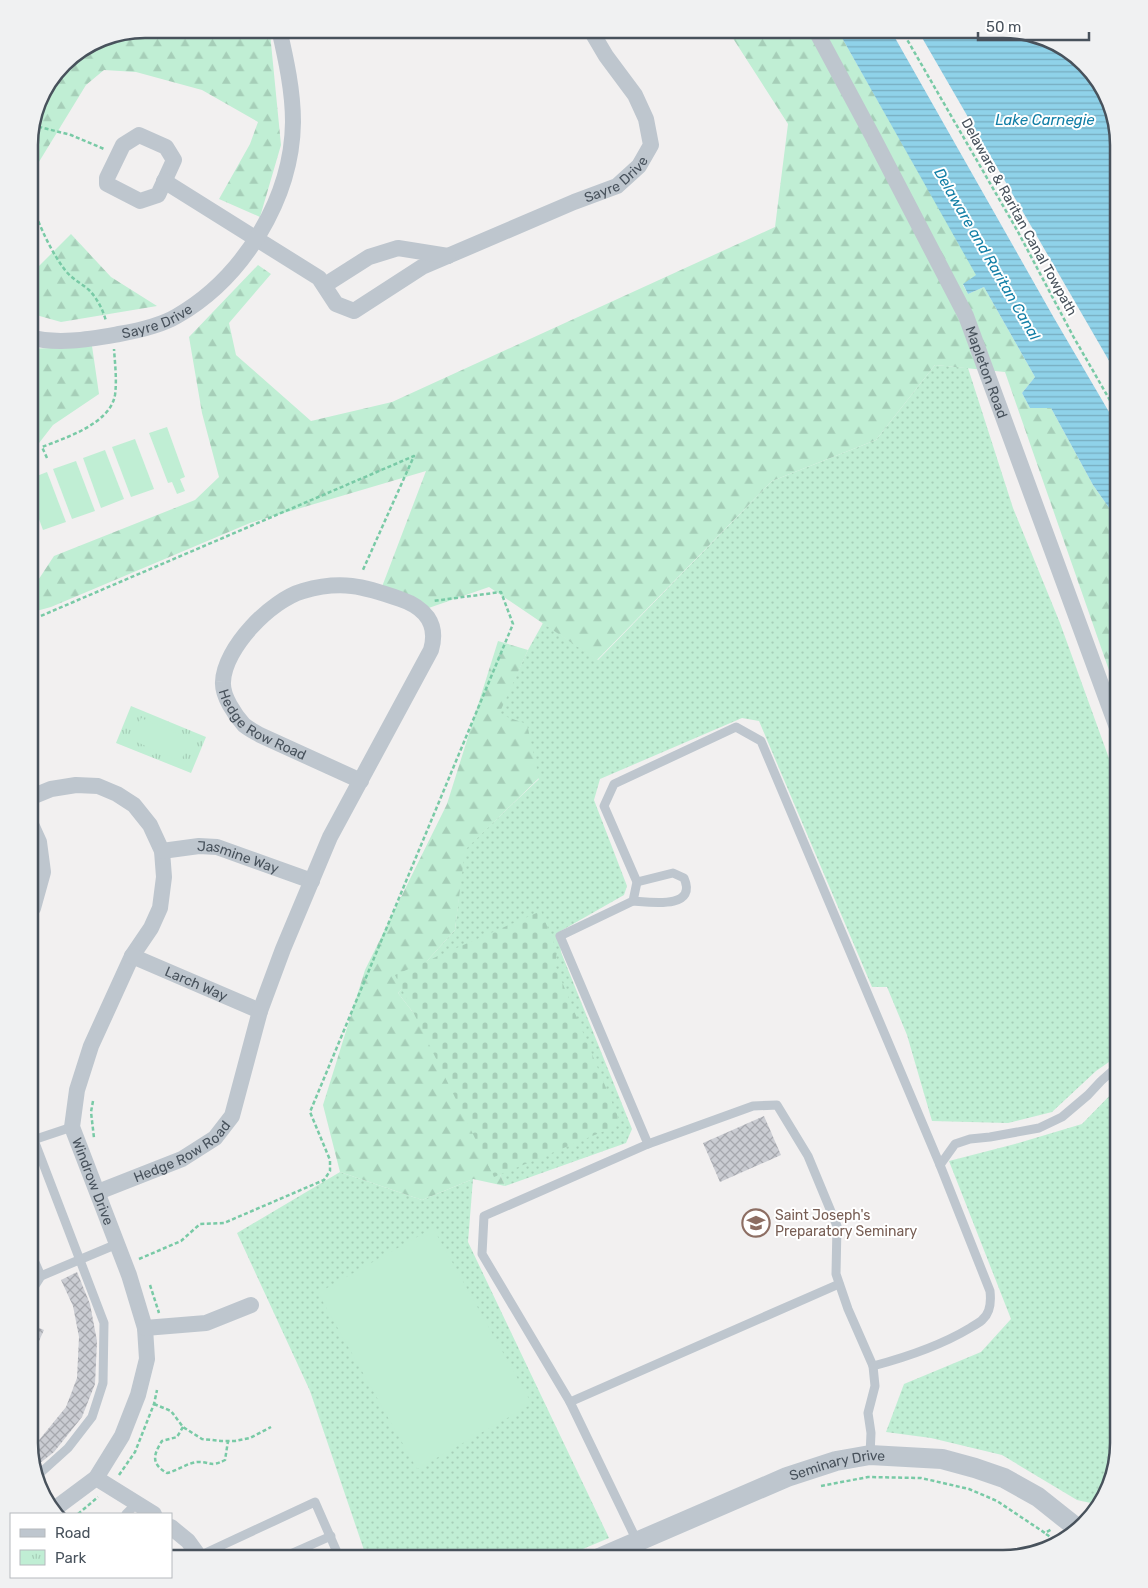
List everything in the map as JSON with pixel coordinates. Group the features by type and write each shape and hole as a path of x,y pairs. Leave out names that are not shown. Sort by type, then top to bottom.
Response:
{"street":[{"name":"Sayre Drive","path":"38,340 78,341 109,329 134,331 176,317 204,297 234,269 271,215 287,171 293,123 288,72 281,38"},
{"name":"Sayre Drive","path":"164,181 320,278 336,304 354,311 422,267 574,202 618,186 639,166 651,145 646,119 635,94 606,56 595,38"},
{"name":"Mapleton Road","path":"820,38 966,316 1110,708"},
{"path":"139,135 166,147 174,160 164,181 158,195 140,201 107,181 123,146 139,135"},
{"path":"325,285 369,257 398,248 448,256"},
{"name":"Hedge Row Road","path":"98,1192 182,1159 216,1138 232,1116 260,1011 283,949 330,837 361,781 431,650 434,642 433,630 429,620 414,603 369,588 341,584 300,592 265,612 238,643 228,660 222,682 227,701 245,726 260,735 361,781"},
{"name":"Windrow Drive","path":"38,794 51,789 76,785 98,786 117,794 134,805 150,825 162,851 164,877 160,908 151,928 132,956 91,1046 77,1090 72,1127 117,1244 132,1261 152,1327 147,1359 138,1395 122,1436 96,1478 58,1506"},
{"path":"38,840 43,872 38,890"},
{"name":"Jasmine Way","path":"162,851 199,846 217,847 312,881"},
{"name":"Larch Way","path":"132,956 260,1011"},
{"path":"152,1327 206,1323 251,1305"},
{"name":"Seminary Drive","path":"617,1550 787,1477 836,1461 870,1455 942,1459 975,1468 1004,1478 1038,1497 1073,1525"},
{"path":"96,1478 132,1509 150,1513"},
{"path":"172,1529 188,1540 195,1550"}],"lane":[{"path":"633,901 637,882 604,806 614,784 736,728 761,741 940,1165 990,1291 992,1303 984,1319 934,1346 907,1357 873,1366"},
{"path":"637,882 674,873 684,878 686,889 683,895 673,902 633,901 560,936 648,1144"},
{"path":"940,1165 955,1144 970,1139 1038,1128 1062,1117 1110,1073"},
{"path":"637,1541 570,1402 482,1254 484,1216 648,1144 753,1106 777,1105 808,1156 837,1226 836,1274 851,1316 873,1366 875,1386 868,1413 870,1455"},
{"path":"38,1136 72,1127"},
{"path":"38,1158 104,1322 103,1383 92,1417 68,1448 42,1473"},
{"path":"38,1281 41,1276 117,1244"},
{"path":"38,1269 41,1276"},
{"path":"570,1402 840,1284"},
{"path":"215,1550 315,1502 336,1550"},
{"path":"299,1550 330,1536"}],"path":[{"name":"Delaware & Raritan Canal Towpath","path":"906,38 1016,230 1110,400"},
{"path":"39,127 84,139 106,150"},
{"path":"38,220 54,254 72,278 91,292 99,303 109,329 116,377 115,397 110,409 92,425 64,439 42,447 47,458"},
{"path":"38,617 414,456 356,586"},
{"path":"132,1261 180,1241 200,1224 224,1223 324,1180 330,1170 330,1160 310,1112 513,624 501,592 414,603"},
{"path":"94,1092 92,1112 94,1140"},
{"path":"132,1261 143,1266"},
{"path":"149,1283 160,1318 152,1327"},
{"path":"154,1404 171,1411 183,1427 202,1438 228,1441 250,1438 271,1427"},
{"path":"183,1427 177,1437 162,1441 155,1452 155,1460 159,1469 167,1473 198,1462 211,1465 225,1460 228,1441"},
{"path":"816,1486 868,1477 921,1478 969,1489 997,1501 1052,1538"},
{"path":"1045,1534 1053,1528"}],"green space":[{"path":"131,38 270,38 281,145 260,217 219,199 250,144 258,122 202,90 136,72 104,70 86,85 38,163 38,131 49,97 60,79 69,69 91,52 110,43"},
{"path":"733,38 842,38 977,275 963,285 968,294 984,287 1035,377 1022,393 1030,408 1051,408 1093,485 1110,509 1110,673 1005,372 935,365 876,440 772,481 597,660 489,587 420,611 380,592 426,471 250,523 51,607 38,611 38,580 54,556 195,500 219,477 202,413 189,337 258,265 271,274 229,323 236,355 311,421 392,402 775,227 788,124"},
{"path":"71,234 111,277 157,306 61,322 38,316 38,267"},
{"path":"92,346 99,394 53,425 38,444 38,349"},
{"path":"935,365 968,368 1013,508 1060,623 1110,761 1110,1061 1096,1071 1052,1112 1008,1123 932,1121 907,1035 887,987 872,987 759,721 742,718 600,779 594,800 627,886 624,895 559,932 561,952 632,1129 626,1143 505,1186 453,1064 398,993 455,930 464,850 539,779 498,714 528,650 543,623 598,660 772,481 876,440"},
{"path":"167,427 185,477 180,479 185,491 177,494 172,482 168,483 149,433"},
{"path":"135,439 154,489 131,497 112,447"},
{"path":"105,450 124,499 101,508 83,458"},
{"path":"76,461 95,511 72,519 53,469"},
{"path":"47,472 66,522 43,530 38,516 38,476"},
{"path":"498,641 528,650 499,714 527,724 539,778 465,850 455,930 398,993 453,1064 505,1186 473,1179 422,1200 340,1172 323,1105 365,970 447,804"},
{"path":"131,706 206,737 191,773 116,743"},
{"path":"141,718 190,739 181,761 132,740"},
{"path":"541,911 557,951 555,965 621,1124 494,1177 395,975"},
{"path":"1110,1095 1110,1457 1102,1484 1091,1503 1077,1500 1002,1455 931,1438 886,1432 904,1384 981,1352 1011,1319 949,1161 1082,1124"},
{"path":"340,1172 422,1200 473,1179 468,1242 609,1538 580,1550 364,1550 310,1391 237,1233"},
{"path":"433,1228 532,1404 417,1469 318,1293"}],"water":[{"name":"Delaware and Raritan Canal","path":"842,38 895,38 1110,414 1110,509 1093,485 1051,408 1030,408 1022,393 1035,377 984,287 968,294 963,284 976,275"},
{"name":"Lake Carnegie","path":"922,38 1010,38 1038,43 1074,64 1096,91 1107,117 1110,131 1110,362"}],"building":[{"path":"764,1116 781,1155 720,1182 703,1143"},
{"path":"77,1272 90,1304 97,1341 95,1384 82,1417 54,1452 39,1464 38,1441 66,1407 77,1378 79,1337 73,1306 61,1280"},
{"path":"38,1328 44,1330 38,1343"}],"place":[{"name":"Saint Joseph's Preparatory Seminary","path":"756,1223"}]}
